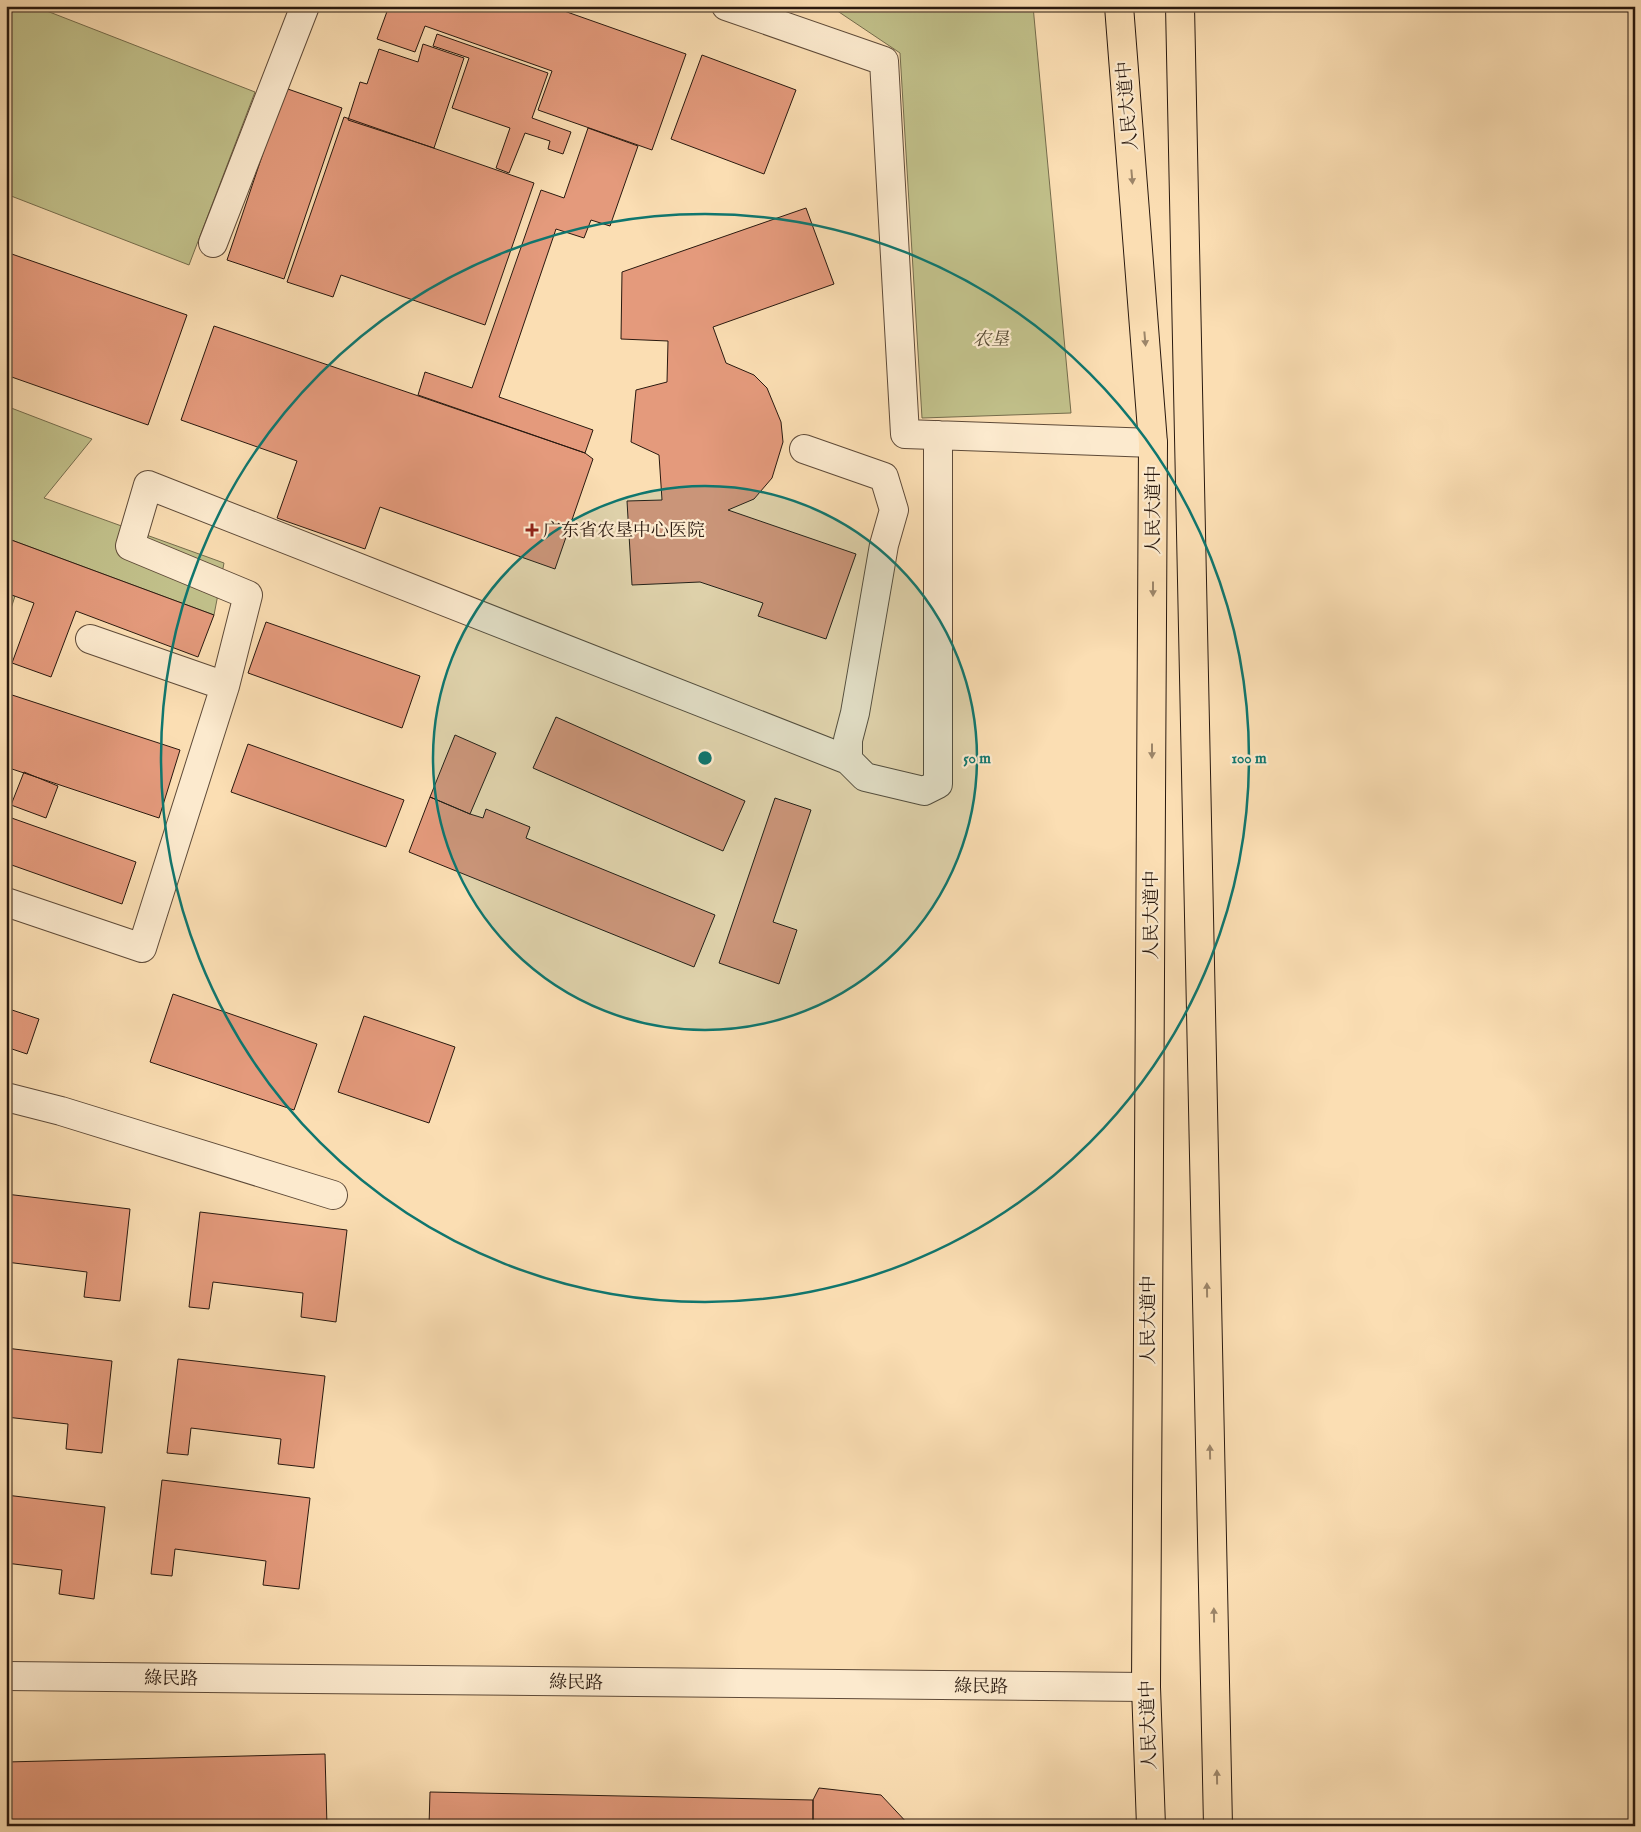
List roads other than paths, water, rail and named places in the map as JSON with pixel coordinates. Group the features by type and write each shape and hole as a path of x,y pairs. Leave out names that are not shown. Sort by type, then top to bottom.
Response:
{"main road":[{"name":"人民大道中","path":"1119,6 1153,443 1146,1687 1152,1826"},
{"name":"人民大道中","path":"1180,6 1218,1826"}],"street":[{"path":"213,243 305,6"},
{"path":"726,6 884,61 905,434 1153,443"},
{"path":"6,902 142,948 225,686 248,595 130,546 148,485 848,760 865,777 924,791 938,784 938,436"},
{"path":"804,449 884,477 894,510 884,545 855,713 848,740 848,760"},
{"path":"90,639 225,686"},
{"path":"6,1097 61,1111 333,1195"},
{"name":"綠民路","path":"6,1676 1146,1687"}],"place":[{"name":"广东省农垦中心医院","path":"532,530"}],"park label":[{"name":"农垦","path":"991,339"}]}
